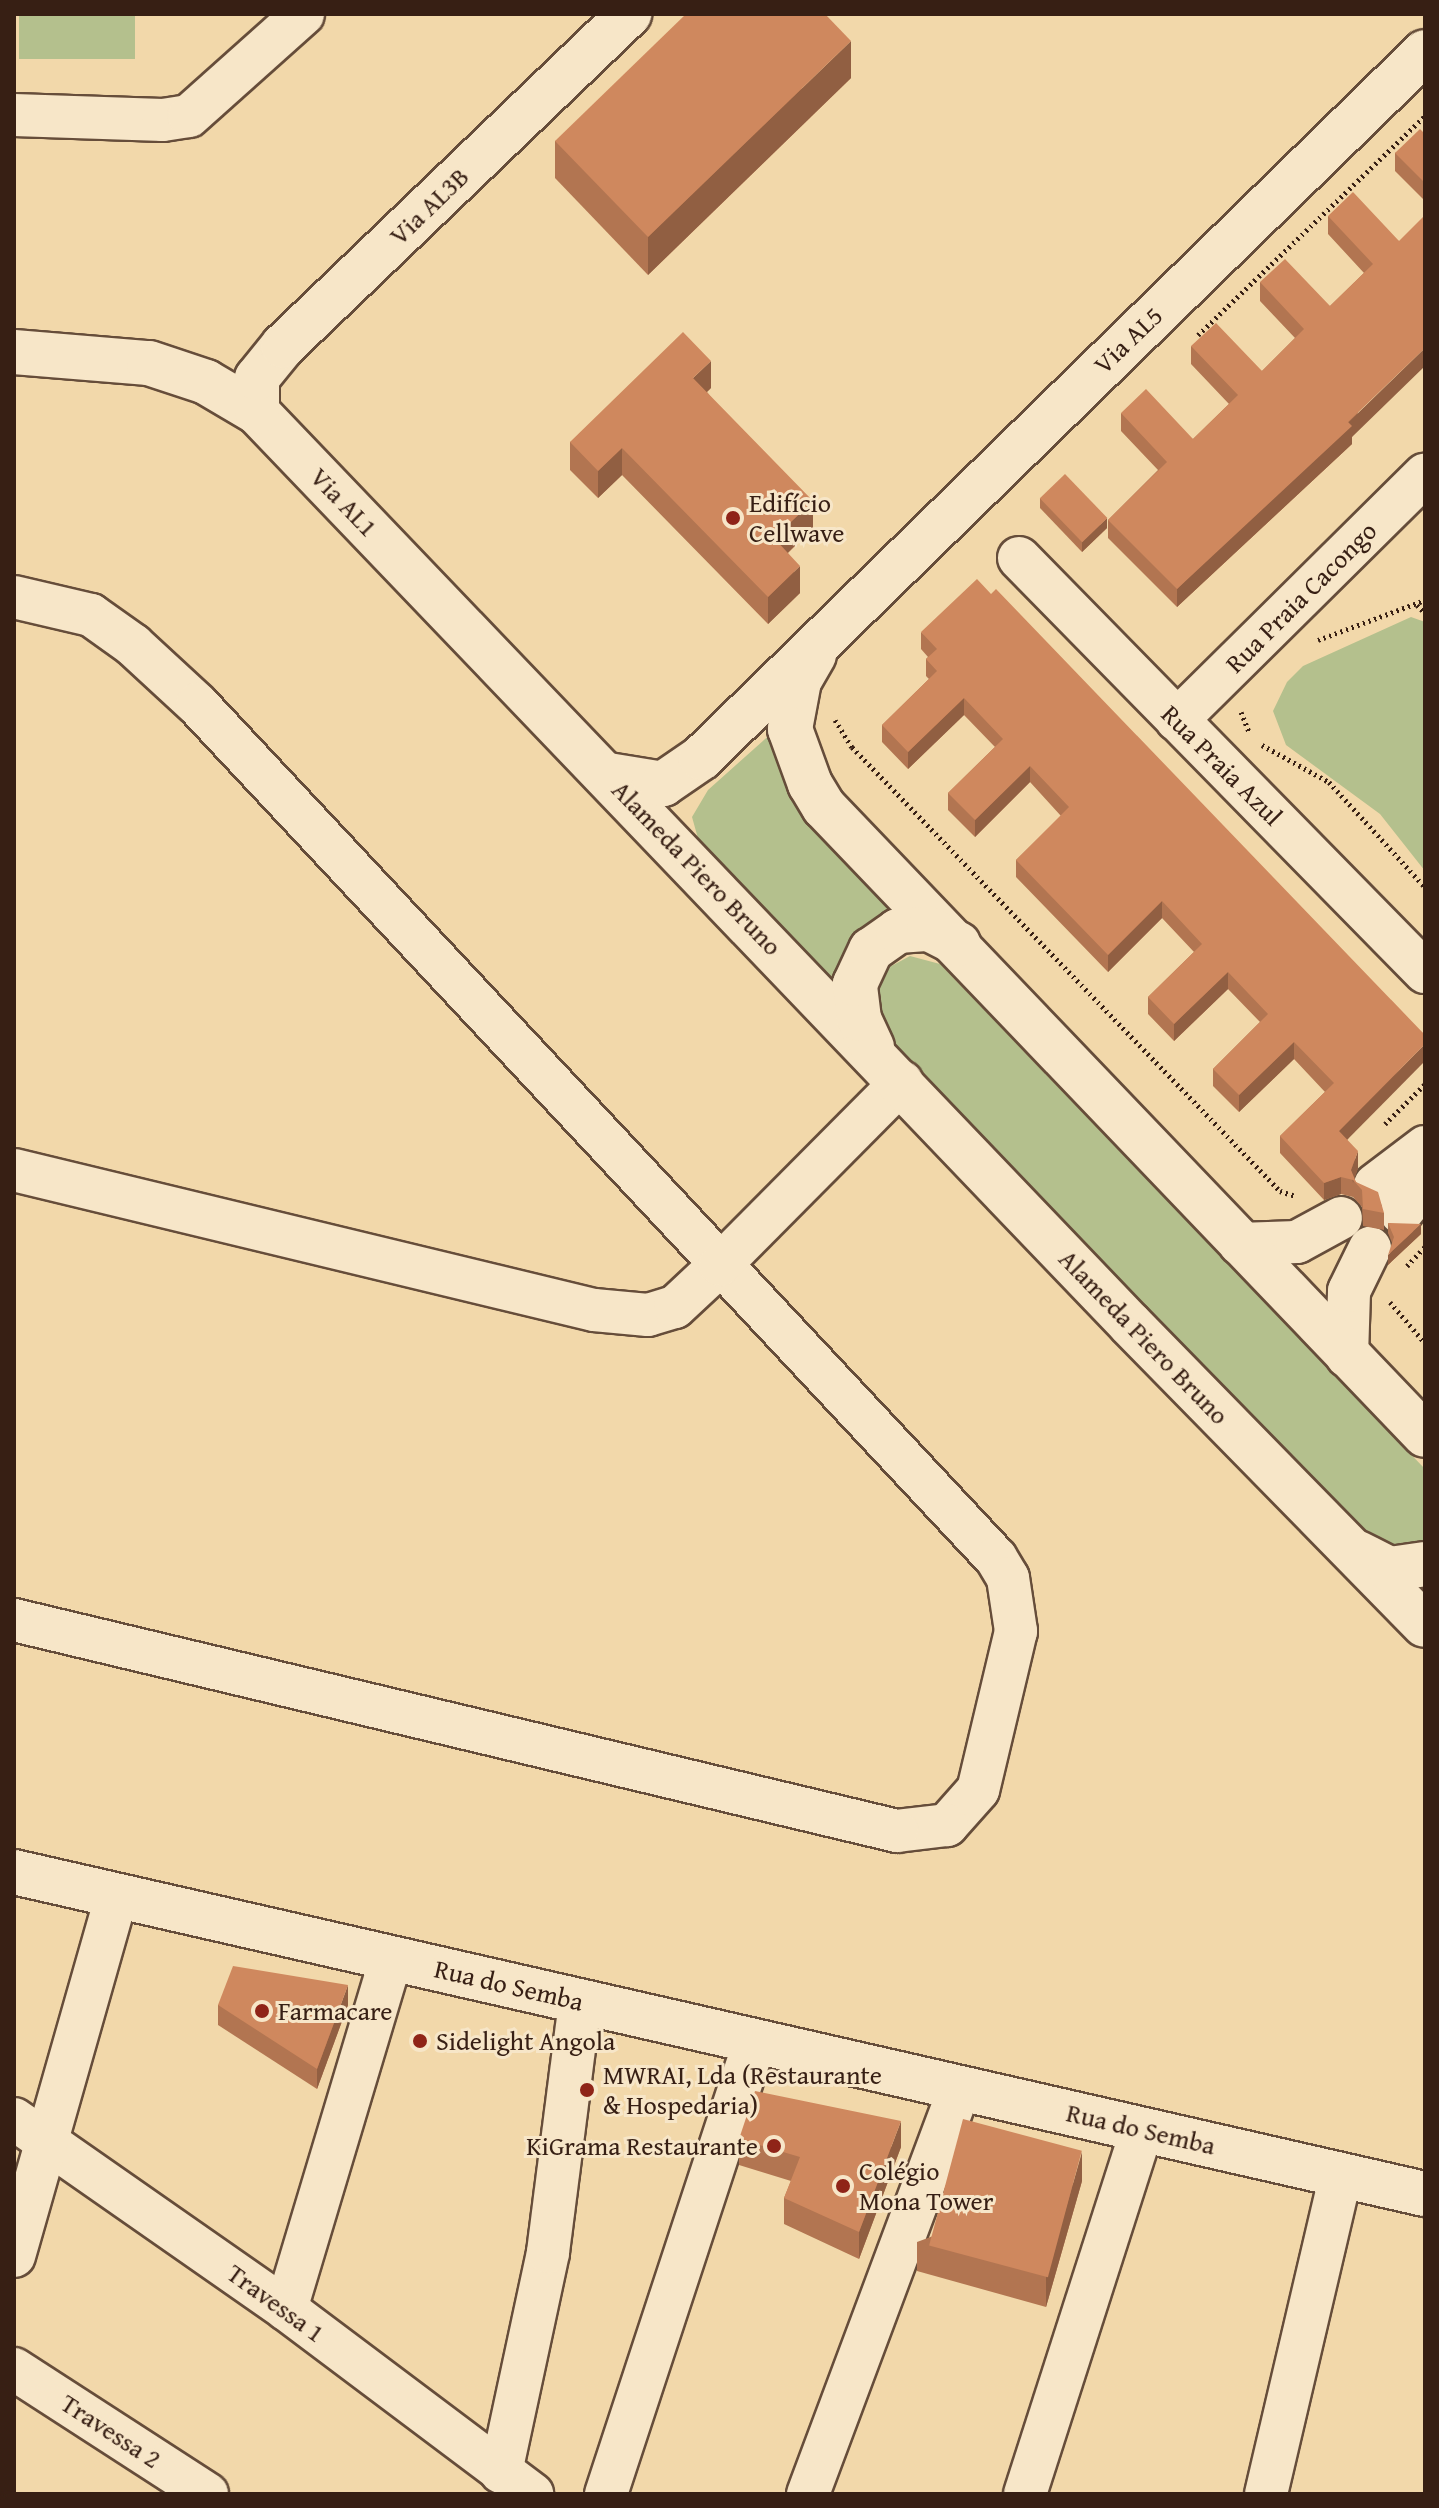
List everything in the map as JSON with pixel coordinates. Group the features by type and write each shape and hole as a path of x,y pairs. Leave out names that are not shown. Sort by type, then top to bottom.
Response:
{"street":[{"path":"14,115 163,120 189,116 303,14"},
{"name":"Via AL3B","path":"257,412 257,378 283,346 629,14"},
{"name":"Via AL5","path":"832,628 1425,52"},
{"name":"Via AL1","path":"14,352 149,363 206,382 257,412 608,775"},
{"name":"Rua Praia Cacongo","path":"1177,720 1425,475"},
{"name":"Rua Praia Azul","path":"1019,558 1425,972"},
{"path":"14,597 91,615 133,645 197,704 996,1558 1008,1578 1016,1631 1001,1706 978,1790 947,1825 897,1831 14,1620"},
{"path":"832,628 799,681 790,729 810,784 824,807 963,947 1240,1244 1425,1435"},
{"name":"Alameda Piero Bruno","path":"608,775 642,784 677,778 832,628"},
{"name":"Alameda Piero Bruno","path":"608,775 1425,1625"},
{"path":"14,1170 622,1316 675,1307 720,1265 889,1068 859,1019 855,984 871,950 898,931 929,929 963,947"},
{"path":"1400,1193 1425,1147"},
{"path":"1240,1244 1297,1242 1341,1218"},
{"path":"1347,1356 1349,1291 1370,1248"},
{"path":"1355,1552 1390,1569 1425,1564"},
{"name":"Rua do Semba","path":"14,1872 1425,2194"},
{"path":"14,2256 117,1895"},
{"path":"286,2309 391,1958"},
{"path":"517,2483 580,2001"},
{"path":"606,2494 755,2041"},
{"path":"808,2494 960,2088"},
{"name":"Travessa 1","path":"14,2119 286,2309 517,2483"},
{"path":"1025,2494 1142,2129"},
{"path":"1266,2494 1341,2175"},
{"name":"Travessa 2","path":"14,2369 207,2494"}],"path":[{"path":"1307,646 1332,632 1425,600"},
{"path":"1417,605 1425,613"},
{"path":"1245,700 1240,714 1250,736 1329,782 1425,887"},
{"path":"835,707 840,733 852,747 1280,1191"},
{"path":"1399,1317 1425,1343"}],"green space":[{"path":"19,14 135,14 135,59 19,59"},
{"path":"1411,617 1425,622 1425,871 1380,814 1286,745 1273,711 1287,682 1303,666"},
{"path":"774,731 806,816 899,913 847,950 830,983 717,865 699,842 692,817 708,790"},
{"path":"910,956 940,964 1425,1469 1425,1545 1370,1548 871,1027 867,996 882,971"}],"building":[{"path":"686,14 825,14 851,41 648,237 555,141"},
{"path":"1420,129 1425,134 1425,183 1395,153"},
{"path":"1353,192 1399,241 1425,215 1425,348 1348,422 1352,426 1177,589 1108,520 1167,462 1121,413 1146,389 1193,439 1238,395 1191,346 1216,323 1262,371 1304,329 1260,282 1285,259 1330,306 1373,264 1328,216"},
{"path":"683,332 711,361 693,378 813,501 774,538 800,566 768,597 622,448 598,471 570,442"},
{"path":"1065,474 1107,518 1082,542 1040,498"},
{"path":"977,579 991,594 996,589 1425,1035 1425,1044 1339,1131 1358,1151 1351,1170 1356,1182 1378,1192 1384,1213 1363,1209 1362,1190 1353,1180 1341,1177 1324,1183 1280,1136 1334,1083 1294,1042 1239,1095 1213,1069 1268,1014 1228,972 1174,1024 1148,997 1202,944 1162,901 1108,955 1016,860 1069,807 1030,766 975,820 948,793 1003,739 964,698 908,752 882,725 937,671 926,659 937,649 921,632"},
{"path":"1388,1223 1421,1224 1388,1255 1394,1237"},
{"path":"233,1966 348,1985 317,2069 218,2005"},
{"path":"755,2091 901,2121 859,2232 784,2198 800,2157 739,2139"},
{"path":"963,2119 1082,2151 1048,2277 929,2246"}],"place":[{"name":"Edifício Cellwave","path":"733,518"},
{"name":"Farmacare","path":"262,2011"},
{"name":"Sidelight Angola","path":"420,2041"},
{"name":"MWRAI, Lda (Restaurante & Hospedaria)","path":"587,2090"},
{"name":"KiGrama Restaurante","path":"774,2146"},
{"name":"Colégio Mona Tower","path":"843,2186"}]}
